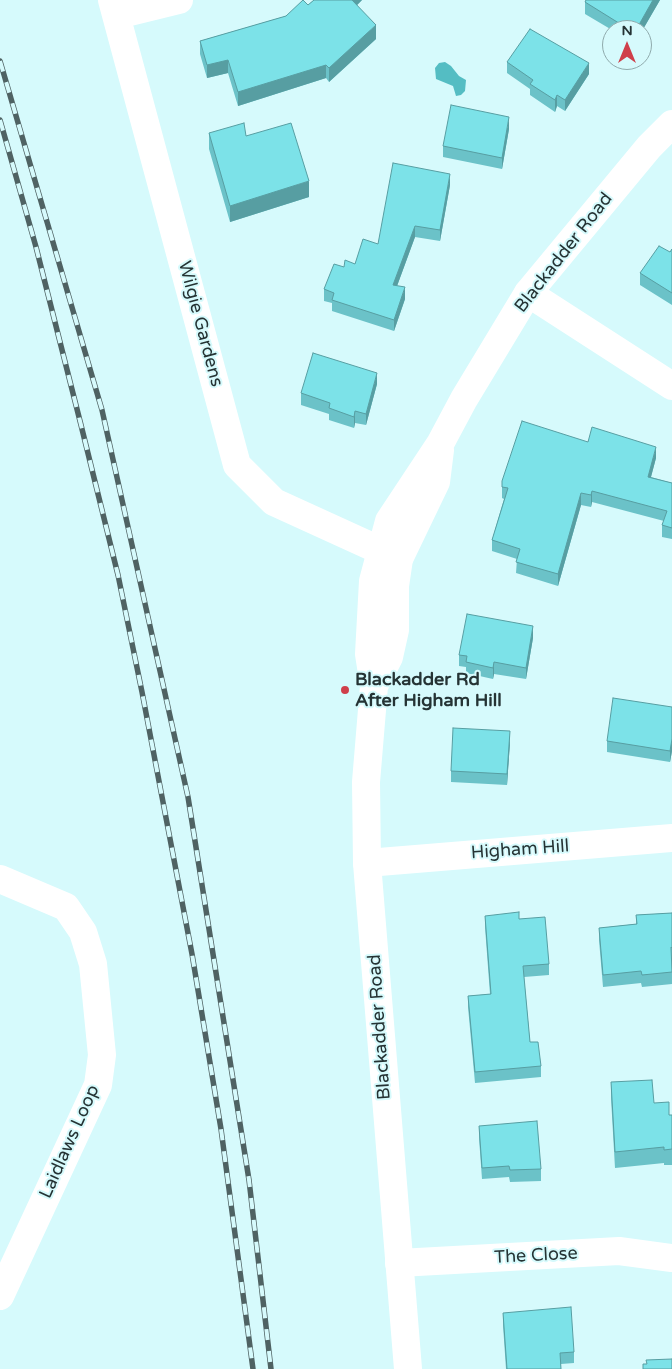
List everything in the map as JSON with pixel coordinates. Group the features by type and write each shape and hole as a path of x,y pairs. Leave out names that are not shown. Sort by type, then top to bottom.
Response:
{"street":[{"path":"115,7 179,0"},
{"name":"Wilgie Gardens","path":"115,7 237,465 274,502 390,556"},
{"name":"Blackadder Road","path":"408,1369 367,863 366,782 374,686 389,657 395,630 396,586 390,556 436,482 440,444 464,399 528,293 649,147 672,124"},
{"path":"528,293 672,386"},
{"name":"Higham Hill","path":"367,863 672,838"},
{"name":"Laidlaws Loop","path":"0,878 66,907 83,932 93,964 102,1055 98,1085 0,1296"},
{"name":"The Close","path":"400,1264 619,1251 672,1258"}],"water":[{"path":"445,62 459,76 466,80 465,91 461,95 456,96 453,86 436,79 435,68 439,63"}],"building":[{"path":"303,0 308,5 314,0 352,0 376,25 329,68 326,65 238,92 228,60 207,65 200,41 286,16"},
{"path":"586,0 653,0 642,20 614,20 585,2"},
{"path":"530,29 589,63 565,100 557,95 555,100 530,84 533,80 507,62"},
{"path":"451,105 509,117 502,158 443,146"},
{"path":"244,123 246,136 291,123 309,181 230,206 209,133"},
{"path":"393,163 450,174 440,230 415,226 393,285 405,287 394,320 332,300 334,293 324,289 334,264 344,267 345,260 355,264 363,239 378,244"},
{"path":"659,246 670,252 672,249 672,293 640,273"},
{"path":"313,353 377,373 366,414 355,411 354,417 329,408 330,403 301,393"},
{"path":"522,421 588,442 592,427 656,447 648,477 672,483 672,528 662,525 667,511 592,491 591,495 581,493 558,574 516,562 520,549 492,540 508,488 502,487 502,481"},
{"path":"467,614 533,626 526,668 494,662 493,668 466,662 467,656 459,655"},
{"path":"613,698 672,707 670,751 607,741"},
{"path":"453,728 510,731 507,774 451,771"},
{"path":"519,912 519,919 545,917 549,964 523,966 530,1042 538,1042 541,1066 475,1072 468,996 491,994 485,916"},
{"path":"672,913 672,972 642,975 641,971 603,975 599,928 637,924 636,915"},
{"path":"652,1080 654,1103 669,1102 669,1115 672,1115 672,1149 664,1150 664,1147 615,1152 611,1082"},
{"path":"537,1121 541,1169 510,1170 509,1166 482,1168 479,1126"},
{"path":"571,1307 574,1352 560,1353 561,1369 507,1369 503,1313"},
{"path":"672,1359 672,1369 643,1369 643,1364 647,1364 646,1360"}],"railway":[{"path":"0,61 102,410 188,797 249,1180 271,1369"},
{"path":"0,120 36,247 81,425 118,575 142,692 192,954 221,1129 253,1369"}],"place":[{"name":"Blackadder Rd After Higham Hill","path":"345,690"}]}
